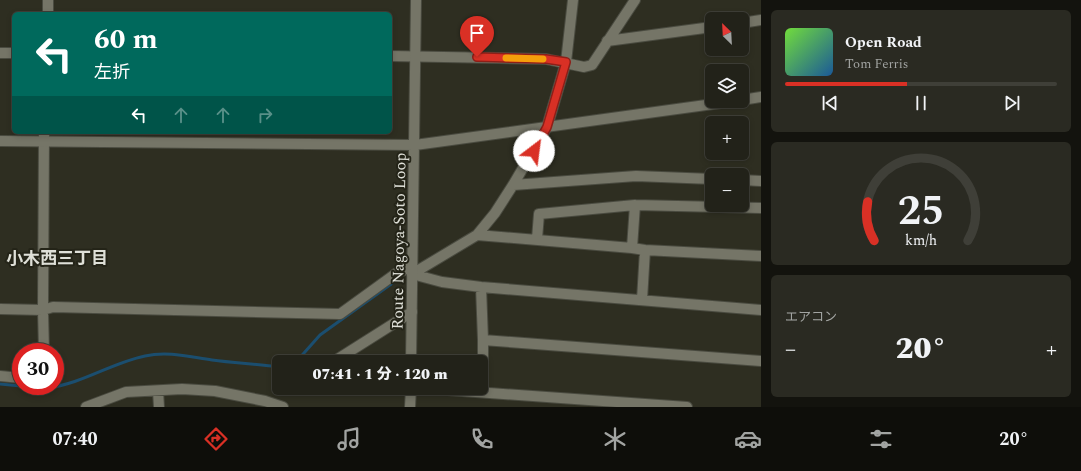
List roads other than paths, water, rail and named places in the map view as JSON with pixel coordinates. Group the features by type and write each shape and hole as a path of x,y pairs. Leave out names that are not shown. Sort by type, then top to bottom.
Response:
{"street":[{"path":"48,0 48,12"},
{"name":"Route Nagoya-Soto Loop","path":"411,355 416,0"},
{"path":"412,271 477,234 495,213 514,185 547,127 566,62 573,0"},
{"path":"392,56 546,59 566,62 584,68 592,66 635,0"},
{"path":"749,22 761,20"},
{"path":"607,41 705,28"},
{"path":"0,52 12,53"},
{"path":"749,99 761,97"},
{"path":"0,141 44,137 415,145 705,105"},
{"path":"44,137 44,343"},
{"path":"514,185 636,176 705,179"},
{"path":"749,180 761,181"},
{"path":"537,239 539,214 635,205 761,208"},
{"path":"632,248 635,205"},
{"path":"477,234 645,250 761,256"},
{"path":"642,300 645,250"},
{"path":"0,309 43,310 52,307 340,314 398,272 412,271 442,282 481,287 761,310"},
{"path":"481,287 483,355"},
{"path":"344,355 412,312"},
{"path":"483,340 761,361"},
{"path":"0,376 12,377"},
{"path":"86,407 126,392 158,391 182,388 215,392 284,407"},
{"path":"158,391 159,407"},
{"path":"488,392 687,407"},
{"path":"410,407 411,395"}],"waterway":[{"path":"302,355 320,335 394,282"},
{"path":"64,385 132,359 162,354 272,366"},
{"path":"0,384 12,385"}],"district":[{"name":"小木西三丁目","path":"57,258"}]}
